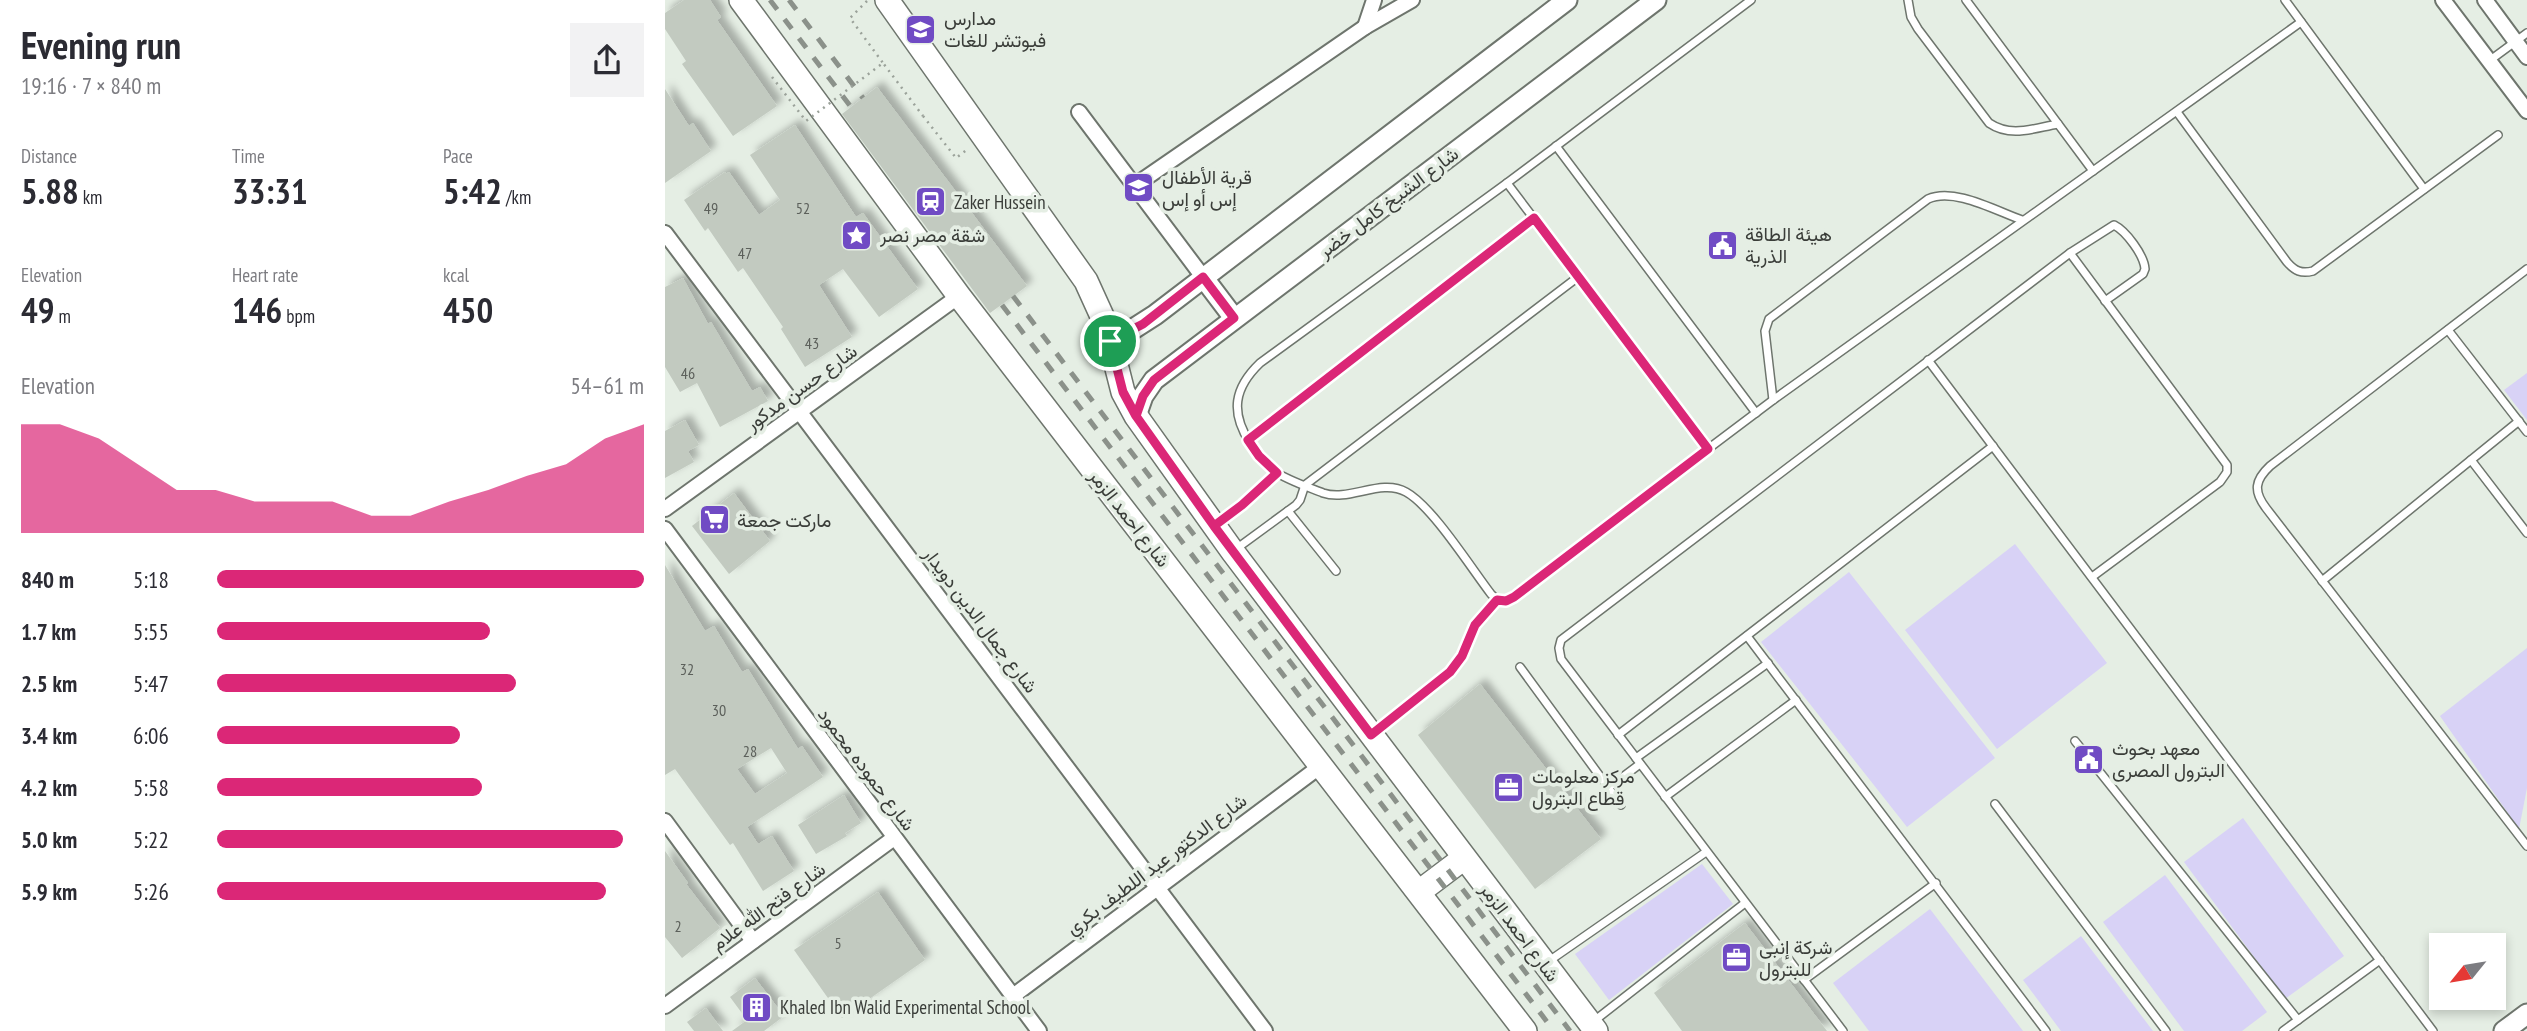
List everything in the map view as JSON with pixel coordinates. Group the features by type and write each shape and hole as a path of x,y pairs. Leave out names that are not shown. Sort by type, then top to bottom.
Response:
{"main road":[{"name":"شارع احمد الزمر","path":"741,0 959,296 1525,1031"},
{"name":"شارع احمد الزمر","path":"887,0 1086,281 1100,310 1123,392 1136,416 1233,552 1593,1027"},
{"path":"1110,341 1143,324 1567,0"},
{"name":"شارع الشيخ كامل خضر","path":"1136,416 1143,396 1154,380 1656,0"},
{"path":"1203,277 1234,318"},
{"path":"1419,892 1464,858"},
{"path":"2504,1031 2527,1014"}],"street":[{"path":"1365,27 1374,0"},
{"path":"1134,186 1365,27 1412,0"},
{"path":"2443,0 2527,111"},
{"path":"2486,0 2521,37 2527,57"},
{"path":"1079,112 1203,277"},
{"name":"شارع جمال الدين دويدار","path":"665,233 1265,1031"},
{"name":"شارع حسن مدكور","path":"665,509 959,296"},
{"name":"شارع حموده محمود","path":"665,529 1039,1031"},
{"name":"شارع الدكتور عبد اللطيف بكري","path":"1013,996 1322,765"},
{"path":"665,821 753,941"},
{"name":"شارع فتح الله علام","path":"665,1006 894,838"}],"lane":[{"path":"1751,0 1507,183 1259,363 1247,375 1239,390 1237,408 1240,425 1259,456 1277,473 1334,496 1387,488 1403,490 1426,508 1497,600 1506,601 1773,400 2301,22"},
{"path":"1908,0 1911,17 1918,29 1989,123 1997,128 2015,132 2058,124"},
{"path":"1966,0 2093,171"},
{"path":"2285,0 2424,189"},
{"path":"2489,61 2521,37"},
{"path":"2177,112 2287,262 2298,272 2313,271 2498,135"},
{"path":"1556,146 1756,413"},
{"path":"1507,183 1708,449"},
{"path":"1773,400 1765,331 1769,319 1928,199 1940,195 1954,195 2022,220"},
{"path":"1248,440 1534,218"},
{"path":"1843,1031 1561,659 1561,640 1928,360 2111,225 2120,229 2144,263 2145,269 2143,274 2105,301"},
{"path":"2070,253 2224,459 2227,471 2220,482 2092,577"},
{"path":"2527,269 2262,474 2257,486 2259,498 2527,846"},
{"path":"1233,552 1300,500 1305,485 1578,277"},
{"path":"2448,330 2527,432"},
{"path":"1928,360 2434,1031"},
{"path":"2322,580 2519,421"},
{"path":"1618,735 1993,446"},
{"path":"2471,460 2527,533"},
{"path":"1214,526 1277,473"},
{"path":"1288,511 1336,571"},
{"path":"1371,735 1450,672 1462,656 1475,625 1497,600"},
{"path":"1747,636 2046,1031"},
{"path":"1608,788 1638,761 1768,663"},
{"path":"1520,667 1621,804"},
{"path":"1665,797 1796,700"},
{"path":"2075,741 2298,1020"},
{"path":"1995,804 2166,1031"},
{"path":"1545,964 1706,852"},
{"path":"1804,979 1936,883"},
{"path":"1593,1027 1745,903"},
{"path":"2283,1031 2380,960"}],"path":[{"path":"869,0 850,18 956,158"},
{"path":"772,78 806,121 883,63"}],"shaded area":[{"path":"2527,373 2527,420 2504,390"},
{"path":"2015,544 2107,663 1997,749 1905,630"},
{"path":"1849,572 1995,758 1907,827 1761,642"},
{"path":"2527,648 2527,788 2519,829 2440,716"},
{"path":"2243,818 2344,956 2285,999 2184,862"},
{"path":"1702,864 1733,904 1609,1000 1575,954"},
{"path":"2165,875 2267,1012 2242,1031 2184,1031 2103,922"},
{"path":"1930,909 2023,1031 1869,1031 1833,983"},
{"path":"2081,936 2153,1031 2061,1031 2023,980"}],"building":[{"path":"684,0 710,0 721,17 717,20 777,106 733,136 682,64 686,61 665,29 665,13"},
{"name":"Zaker Hussein","path":"877,87 1027,286 990,313 842,114"},
{"path":"665,89 689,126 693,123 711,151 665,183"},
{"path":"795,125 856,217 863,213 918,289 879,317 843,269 819,285 852,337 805,367 781,329 783,327 743,268 738,272 708,228 705,231 684,200 725,172 729,172 759,215 780,200 750,155"},
{"path":"683,278 708,324 711,322 752,391 760,387 768,401 720,427 697,383 680,392 665,367 665,287"},
{"path":"685,420 699,445 688,451 694,462 665,478 665,431"},
{"path":"734,493 770,541 729,574 692,526"},
{"path":"665,565 705,631 714,626 742,672 748,669 798,749 802,746 823,777 747,827 758,844 772,836 794,871 763,891 733,843 730,845 675,769 665,775","holes":["771,748 787,773 755,794 737,769"]},
{"name":"مركز معلومات قطاع البترول","path":"1480,684 1601,839 1535,889 1418,735"},
{"path":"844,795 861,823 845,833 847,836 816,854 798,825"},
{"path":"665,851 720,928 682,958 665,937"},
{"path":"878,892 925,960 842,1018 794,950"},
{"name":"شركة إنبى للبترول","path":"1745,923 1827,1031 1682,1031 1654,993"},
{"name":"Khaled Ibn Walid Experimental School","path":"755,978 784,1016 764,1031 732,1031 747,1020 730,997"},
{"path":"706,1008 723,1031 694,1031 687,1022"}],"railway":[{"path":"770,0 851,107"},
{"path":"789,0 863,98"},
{"path":"1013,296 1570,1031"},
{"path":"1002,305 1554,1031"}],"place":[{"name":"مدارس فيوتشر للغات","path":"921,29"},
{"name":"قرية الأطفال إس أو إس","path":"1139,188"},
{"name":"Zaker Hussein","path":"931,202"},
{"name":"شقة مصر نصر","path":"857,235"},
{"name":"هيئة الطاقة الذرية","path":"1722,245"},
{"name":"ماركت جمعة","path":"714,520"},
{"name":"معهد بحوث البترول المصرى","path":"2089,759"},
{"name":"مركز معلومات قطاع البترول","path":"1509,787"},
{"name":"شركة إنبى للبترول","path":"1736,958"},
{"name":"Khaled Ibn Walid Experimental School","path":"757,1007"}],"route":[{"path":"1110,341 1123,392 1136,416 1214,526 1371,735 1450,672 1462,656 1475,625 1497,600 1506,601 1514,597 1708,449 1534,218 1248,440 1266,464 1277,473 1214,526 1175,471 1136,416 1147,387 1234,318 1203,277 1143,324 1110,341"}]}
